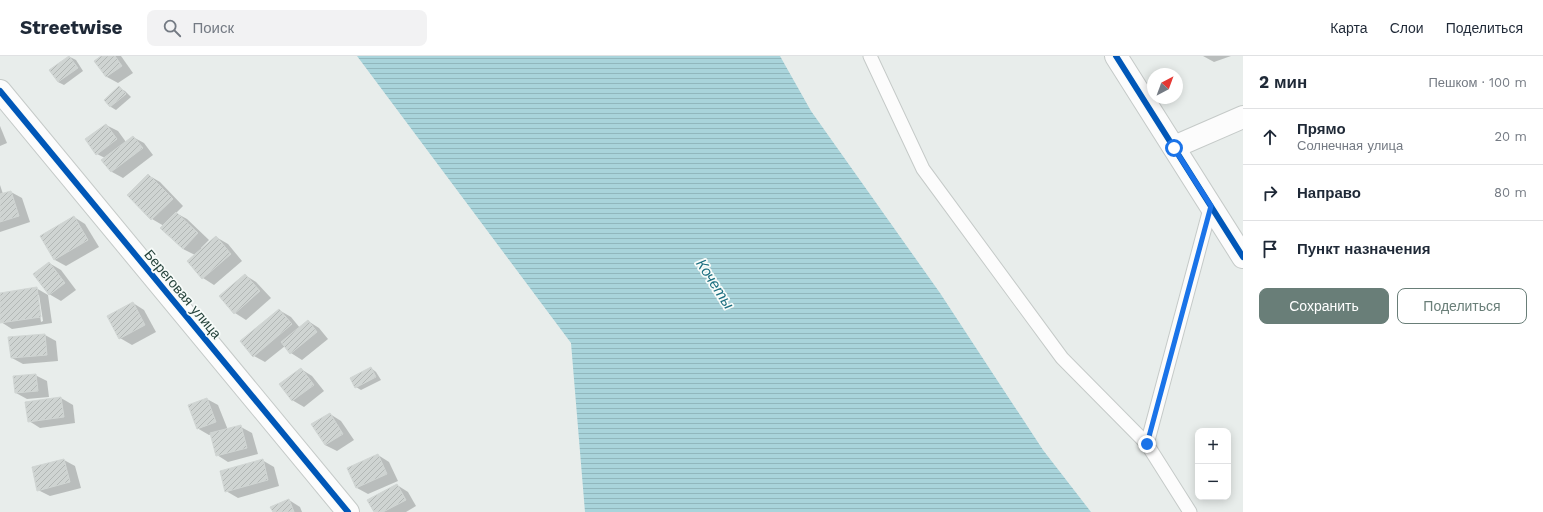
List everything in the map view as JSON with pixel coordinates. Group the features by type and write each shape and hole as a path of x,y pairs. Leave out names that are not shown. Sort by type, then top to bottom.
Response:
{"street":[{"path":"1116,56 1243,257"},
{"name":"Береговая улица","path":"0,91 348,512"},
{"path":"1174,148 1243,117"}],"lane":[{"path":"870,56 923,169 1062,358 1147,444 1190,512"},
{"path":"1147,444 1211,206"}],"water":[{"name":"Кочеты","path":"357,56 780,56 811,111 940,293 1043,450 1091,512 585,512 571,343"}],"building":[{"path":"69,56 78,68 58,82 49,70"},
{"path":"101,56 115,56 122,66 106,77 94,61"},
{"path":"119,86 126,94 110,107 104,100"},
{"path":"106,124 117,139 96,155 85,139"},
{"path":"133,136 143,148 111,172 101,160"},
{"path":"148,174 173,199 151,220 127,195"},
{"path":"11,191 19,216 0,222 0,194"},
{"path":"176,212 198,233 183,249 160,228"},
{"path":"74,216 88,240 54,260 40,236"},
{"path":"216,236 231,254 202,279 187,261"},
{"path":"49,262 65,283 49,295 33,274"},
{"path":"245,274 260,291 234,314 219,296"},
{"path":"37,287 41,317 0,323 0,293"},
{"path":"133,302 145,325 119,339 107,316"},
{"path":"279,309 292,324 253,357 240,341"},
{"path":"308,320 317,332 290,354 281,342"},
{"path":"45,334 47,355 11,358 8,337"},
{"path":"371,367 376,377 355,388 350,378"},
{"path":"301,368 314,385 292,401 279,384"},
{"path":"36,374 38,391 15,393 13,376"},
{"path":"61,397 64,417 28,422 25,402"},
{"path":"207,398 216,422 197,429 188,405"},
{"path":"330,413 343,434 325,445 311,424"},
{"path":"241,425 247,448 216,456 210,433"},
{"path":"378,454 387,474 356,488 347,468"},
{"path":"64,459 70,482 37,491 32,467"},
{"path":"263,459 268,480 225,492 220,471"},
{"path":"397,484 406,500 383,512 374,512 367,500"},
{"path":"289,499 294,512 273,512 270,507"}],"cycle path":[{"path":"1116,56 1243,257"},
{"path":"0,91 348,512"}],"route":[{"path":"1147,444 1211,206 1174,148"}]}
